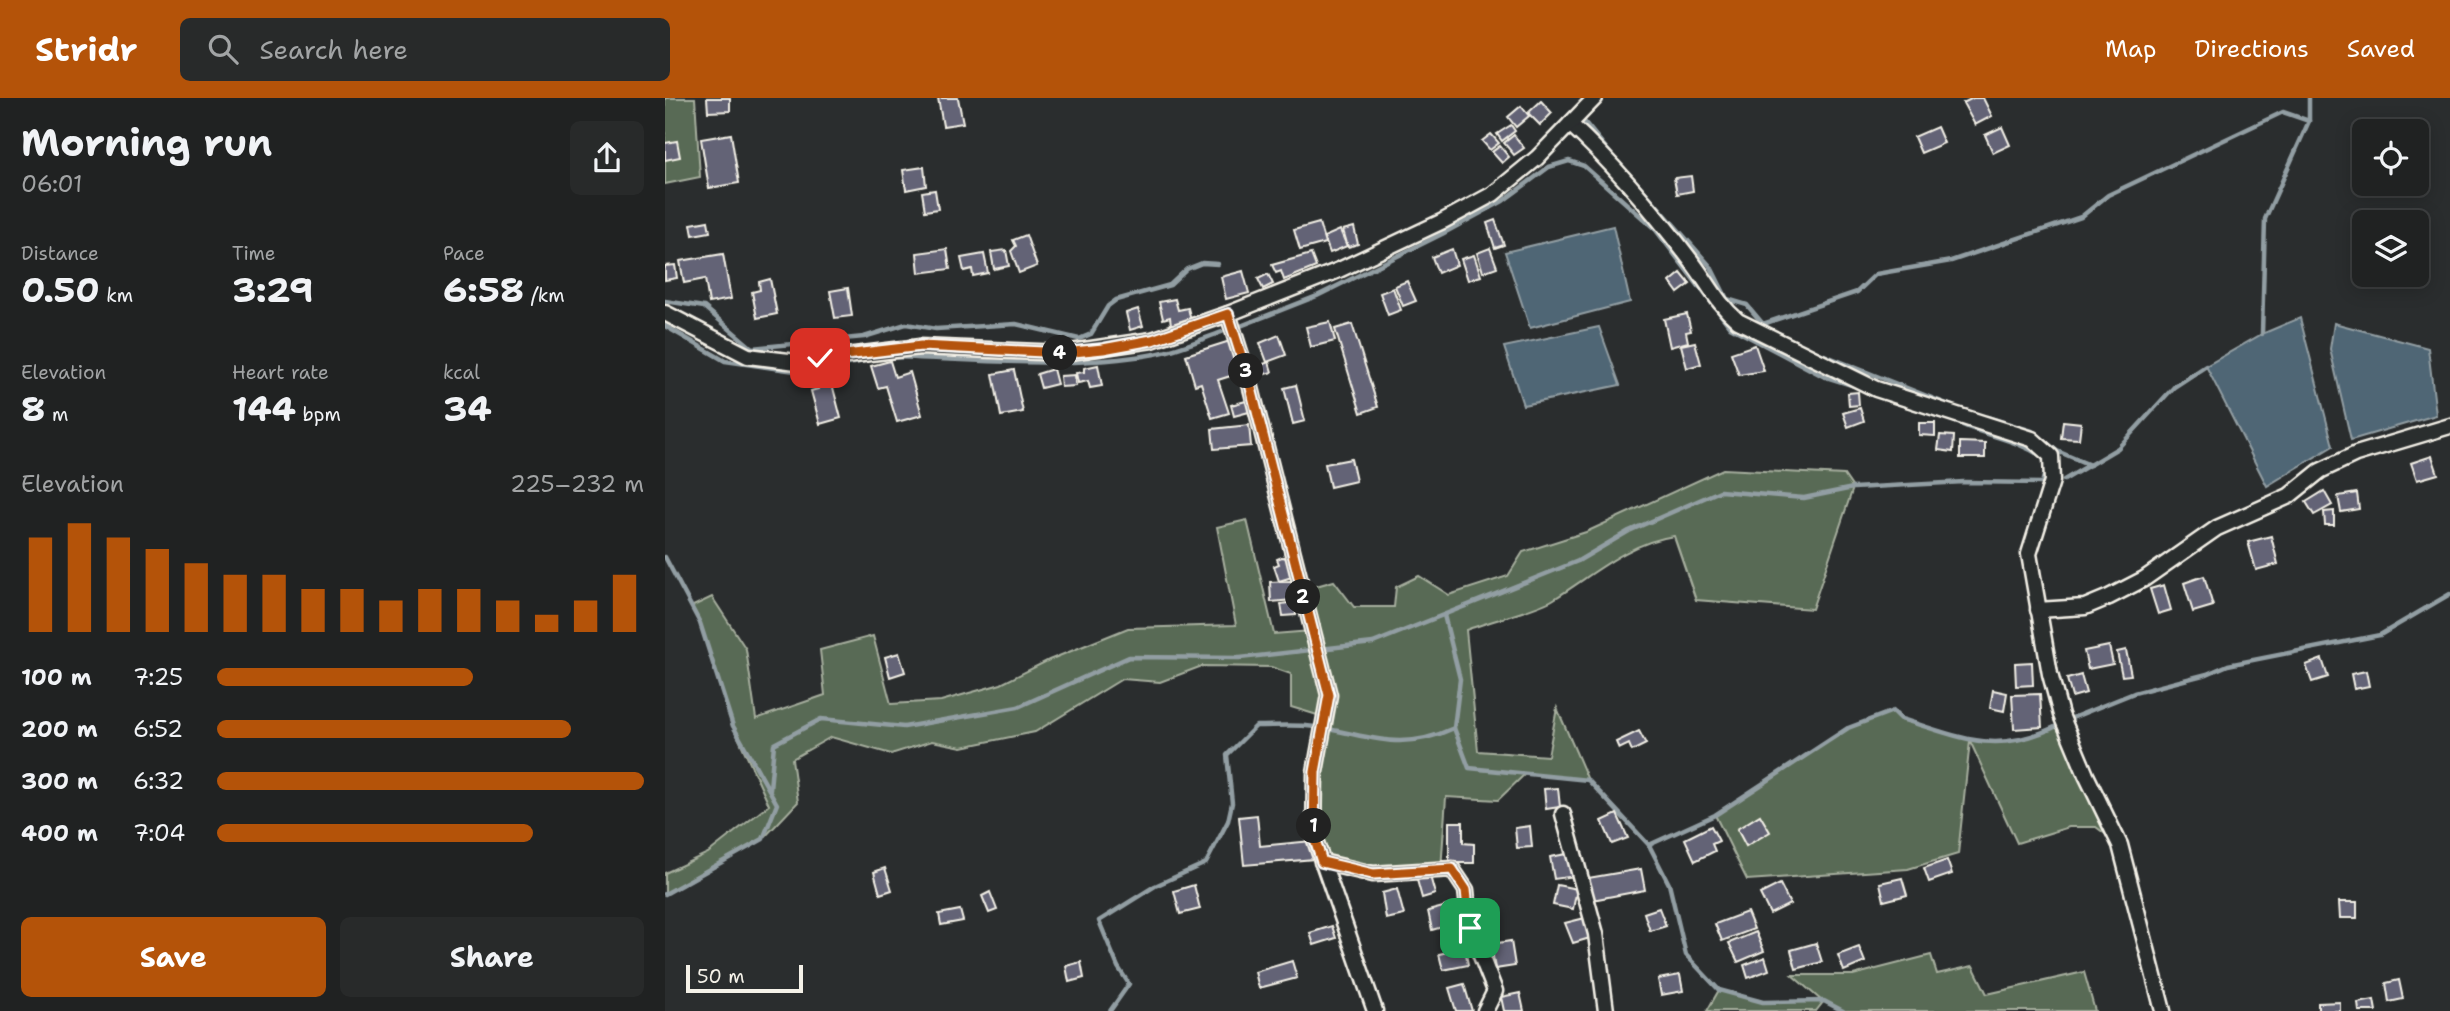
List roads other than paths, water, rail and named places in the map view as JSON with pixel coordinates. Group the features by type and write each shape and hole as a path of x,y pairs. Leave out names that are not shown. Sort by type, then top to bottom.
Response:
{"street":[{"path":"665,313 748,356 797,362 921,346 1064,353 1152,340 1228,314 1339,270 1453,216 1493,194 1537,159 1595,98"},
{"path":"1570,124 1598,150 1655,216 1694,264 1719,305 1738,321 1876,389 2032,439 2051,456 2052,481 2029,554 2050,674 2061,715 2120,845 2162,1011"},
{"path":"1228,314 1250,384 1329,695 1315,772 1314,837 1375,1011"},
{"path":"2038,610 2085,607 2109,597 2144,579 2217,528 2289,496 2320,471 2356,454 2450,426"},
{"path":"1563,814 1596,934 1606,1011"},
{"path":"1322,862 1373,874 1452,869 1466,890 1470,928 1495,991 1485,1011"}],"water":[{"path":"1613,226 1630,302 1530,328 1505,252"},
{"path":"2300,318 2333,446 2267,486 2206,366 2262,334"},
{"path":"2334,323 2428,348 2436,415 2351,440 2330,349"},
{"path":"1599,327 1620,385 1523,405 1504,347"}],"waterway":[{"path":"2262,334 2265,219 2309,121 2309,98"},
{"path":"1639,185 1711,267 1727,299 1747,305 1763,324 1857,292 1876,274 1951,261 2081,217 2108,195 2283,112 2309,121"},
{"path":"1582,119 1614,158"},
{"path":"1238,327 1317,296 1442,234 1503,201 1549,167 1569,161 1584,166 1655,229 1730,327 1823,376 1858,387"},
{"path":"665,301 704,307 752,348 864,337 906,324 936,329 1016,324 1079,339 1091,334 1108,306 1116,300 1170,285 1187,269 1202,263 1218,264"},
{"path":"665,326 725,361 802,372 870,360"},
{"path":"892,357 1024,362 1123,359 1164,352 1222,332"},
{"path":"1814,351 1952,406"},
{"path":"2064,480 2118,448 2174,387 2206,366"},
{"path":"1895,402 1917,409"},
{"path":"1987,417 2032,431 2057,451 2090,465"},
{"path":"770,789 774,744 821,719 904,727 1018,707 1129,657 1240,658 1373,643 1578,561 1629,531 1720,491 1804,498 1853,488 1964,482 2042,483 2046,469 2043,457 1948,418"},
{"path":"665,557 700,623 733,726 777,804 763,839 665,894"},
{"path":"2067,720 2134,693 2207,674 2228,665 2380,635 2450,594"},
{"path":"1110,1011 1129,984 1118,967 1099,921 1155,886 1206,863 1228,821 1232,803 1227,755 1256,726 1306,726 1396,741 1433,736 1454,728 1460,679 1444,615"},
{"path":"1649,845 1715,815 1848,728 1893,711 1901,719 1981,741 2018,740 2061,724"},
{"path":"1454,728 1469,768 1588,780 1649,845 1669,884 1686,955 1719,990 1763,1002 1824,1001 1843,1011"}]}
